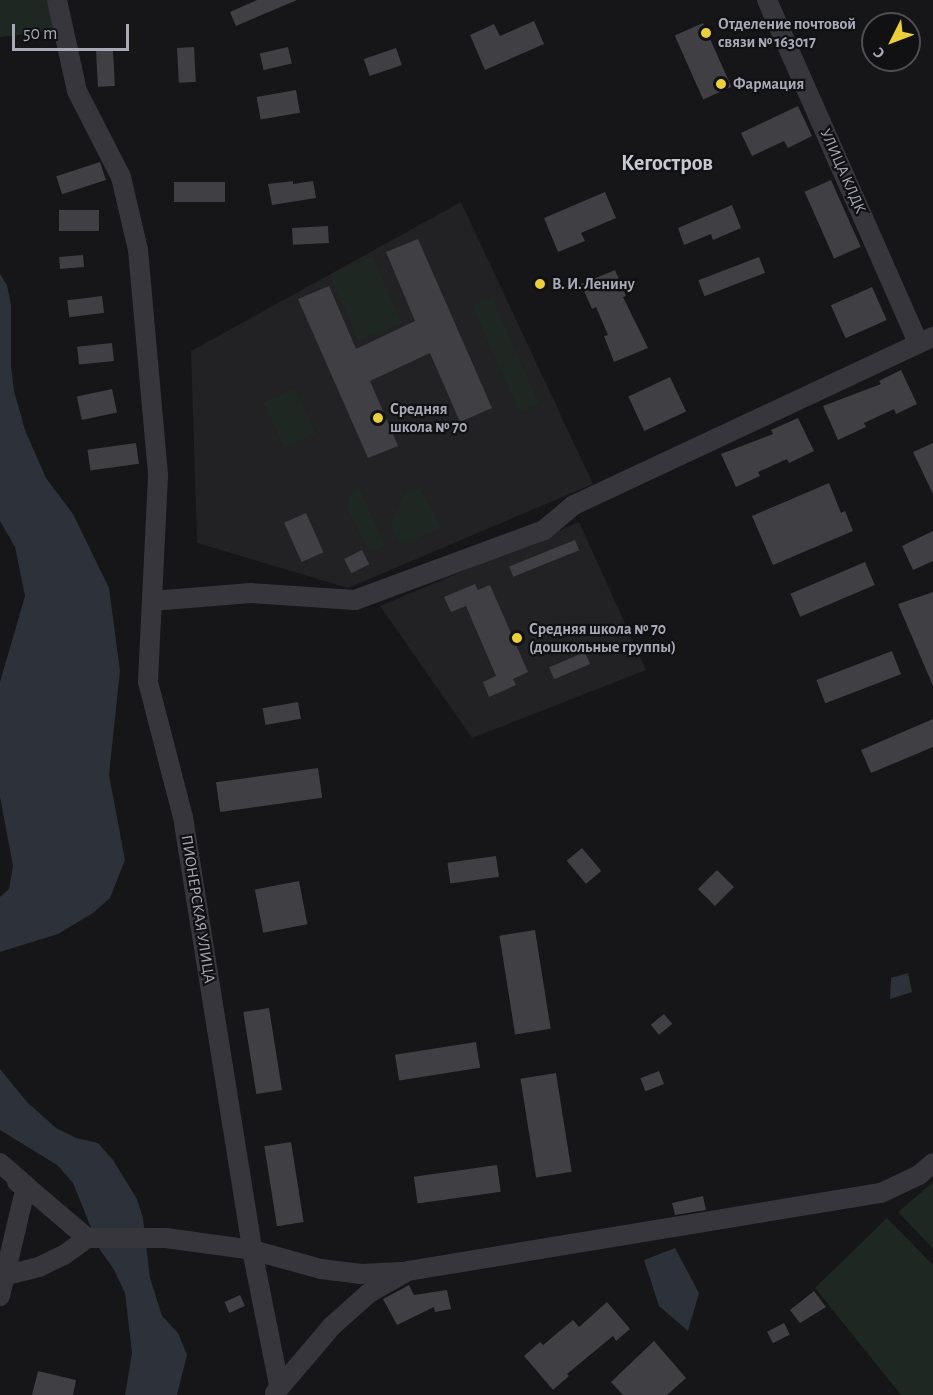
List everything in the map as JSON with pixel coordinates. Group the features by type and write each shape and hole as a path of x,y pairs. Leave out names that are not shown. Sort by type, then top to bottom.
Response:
{"street":[{"name":"ПИОНЕРСКАЯ УЛИЦА","path":"57,0 77,92 121,177 138,250 158,476 148,682 183,817 276,1390"},
{"name":"УЛИЦА КЛДК","path":"767,0 926,340"},
{"path":"152,601 251,593 355,600 544,530 574,505 693,452 926,340"},
{"path":"0,1163 87,1238"},
{"path":"7,1275 39,1267 64,1255 87,1238 166,1238 252,1250 321,1269 360,1275 408,1271 881,1193 919,1175 933,1163"},
{"path":"0,1175 26,1186"},
{"path":"0,1296 7,1275 26,1186"},
{"path":"276,1390 332,1326 362,1300 408,1271"}],"shaded area":[{"path":"0,0 48,0 55,31 0,37"},
{"name":"Средняя школа № 70","path":"461,202 593,484 348,588 197,543 191,351"},
{"path":"373,256 402,323 358,342 330,274"},
{"path":"0,274 7,285 11,305 11,366 14,391 25,430 46,478 73,514 109,588 120,671 109,775 125,860 110,898 93,913 58,934 0,952 0,897 9,889 13,866 0,797 0,682 25,596 15,547 0,521"},
{"path":"492,297 540,404 519,413 472,306"},
{"path":"295,388 316,433 284,448 263,403"},
{"path":"359,486 385,546 369,553 346,506 352,491"},
{"path":"421,489 442,528 401,545 390,525 406,490"},
{"name":"Средняя школа № 70 (дошкольные группы)","path":"579,522 646,670 472,738 380,606"},
{"path":"908,973 912,992 890,999 891,978"},
{"path":"0,1069 27,1102 56,1128 76,1138 98,1143 113,1160 137,1199 143,1218 150,1278 162,1316 178,1333 187,1355 177,1395 125,1395 132,1353 125,1293 113,1268 100,1250 73,1183 57,1165 0,1130"},
{"path":"933,1182 933,1249 898,1212"},
{"path":"887,1218 933,1265 933,1395 901,1395 815,1288"},
{"path":"675,1248 699,1293 688,1331 659,1306 644,1260"}],"building":[{"path":"257,0 297,0 236,26 230,12"},
{"path":"534,21 544,44 485,70 470,35 494,24 500,36"},
{"path":"703,23 731,87 703,100 675,36"},
{"path":"194,47 196,82 179,83 177,48"},
{"path":"288,47 292,64 264,70 260,54"},
{"path":"396,48 402,65 370,76 364,59"},
{"path":"113,50 115,86 98,87 96,51"},
{"path":"296,90 300,113 261,120 257,97"},
{"path":"798,106 812,136 788,148 784,141 752,156 741,133"},
{"path":"100,162 106,180 62,194 56,176"},
{"path":"831,180 861,247 834,258 805,192"},
{"path":"293,181 293,184 313,181 316,198 272,205 268,184"},
{"path":"174,182 225,182 225,202 174,202"},
{"path":"605,192 616,218 581,233 585,241 558,252 544,218"},
{"path":"732,205 741,228 713,240 711,234 684,245 678,228"},
{"path":"59,210 99,210 99,231 59,231"},
{"path":"328,226 329,243 293,245 292,228"},
{"path":"418,239 492,408 460,422 430,353 370,381 398,446 368,458 298,299 329,286 356,349 415,321 386,252"},
{"path":"83,255 84,267 60,269 59,257"},
{"path":"759,257 765,273 704,296 698,280"},
{"path":"615,270 626,296 623,297 648,348 614,362 604,336 608,335 596,307 592,309 581,284"},
{"path":"872,287 887,320 846,338 831,305"},
{"path":"102,296 104,313 69,317 67,300"},
{"path":"112,343 114,361 79,365 77,347"},
{"path":"901,370 917,404 896,414 894,409 864,423 866,427 838,440 823,406 881,384 879,381"},
{"path":"670,377 686,411 644,431 628,396"},
{"path":"112,389 117,412 82,420 77,396"},
{"path":"798,418 814,451 789,463 787,459 758,472 760,476 736,487 721,454 773,434 771,430"},
{"path":"136,443 139,464 90,471 87,450"},
{"path":"933,443 933,494 913,452"},
{"path":"829,483 841,513 845,511 853,531 773,565 752,516"},
{"path":"306,513 323,552 302,562 284,523"},
{"path":"933,531 933,561 913,570 902,546"},
{"path":"575,540 579,550 513,577 509,567"},
{"path":"362,550 369,564 351,573 344,559"},
{"path":"865,562 875,585 800,617 790,594"},
{"path":"475,584 478,590 490,585 528,672 513,679 516,685 489,697 483,682 496,676 466,606 451,612 444,597"},
{"path":"933,592 933,686 898,604"},
{"path":"892,651 901,674 825,703 816,680"},
{"path":"585,652 590,664 554,679 549,667"},
{"path":"298,702 301,719 265,725 263,708"},
{"path":"933,719 933,747 871,773 861,750"},
{"path":"318,768 322,798 220,812 216,782"},
{"path":"582,848 601,871 586,884 567,861"},
{"path":"496,856 499,877 450,884 447,863"},
{"path":"717,870 734,887 715,906 698,889"},
{"path":"299,881 307,924 263,933 255,890"},
{"path":"535,930 551,1029 515,1034 499,936"},
{"path":"269,1008 282,1090 256,1094 243,1012"},
{"path":"664,1014 672,1024 659,1035 651,1025"},
{"path":"476,1042 480,1068 399,1081 395,1055"},
{"path":"659,1071 664,1084 645,1091 640,1078"},
{"path":"556,1073 572,1172 536,1177 520,1079"},
{"path":"291,1142 304,1222 277,1226 264,1146"},
{"path":"497,1165 501,1192 418,1203 414,1177"},
{"path":"703,1196 706,1210 675,1215 672,1203"},
{"path":"409,1285 414,1295 447,1290 451,1309 435,1312 434,1307 397,1325 383,1299"},
{"path":"814,1291 826,1307 800,1323 790,1310"},
{"path":"240,1295 245,1306 229,1313 224,1302"},
{"path":"607,1302 630,1329 616,1341 613,1336 567,1374 569,1376 553,1390 524,1356 540,1342 543,1345 573,1320 579,1327"},
{"path":"784,1323 790,1335 773,1343 767,1332"},
{"path":"654,1341 686,1378 667,1395 623,1395 611,1382"},
{"path":"38,1371 76,1380 73,1395 32,1395"}],"place":[{"name":"Отделение почтовой связи № 163017","path":"706,33"},
{"name":"Фармация","path":"721,84"},
{"name":"В. И. Ленину","path":"540,284"},
{"name":"Средняя школа № 70","path":"378,418"},
{"name":"Средняя школа № 70 (дошкольные группы)","path":"517,638"}],"district":[{"name":"Кегостров","path":"667,164"}]}
